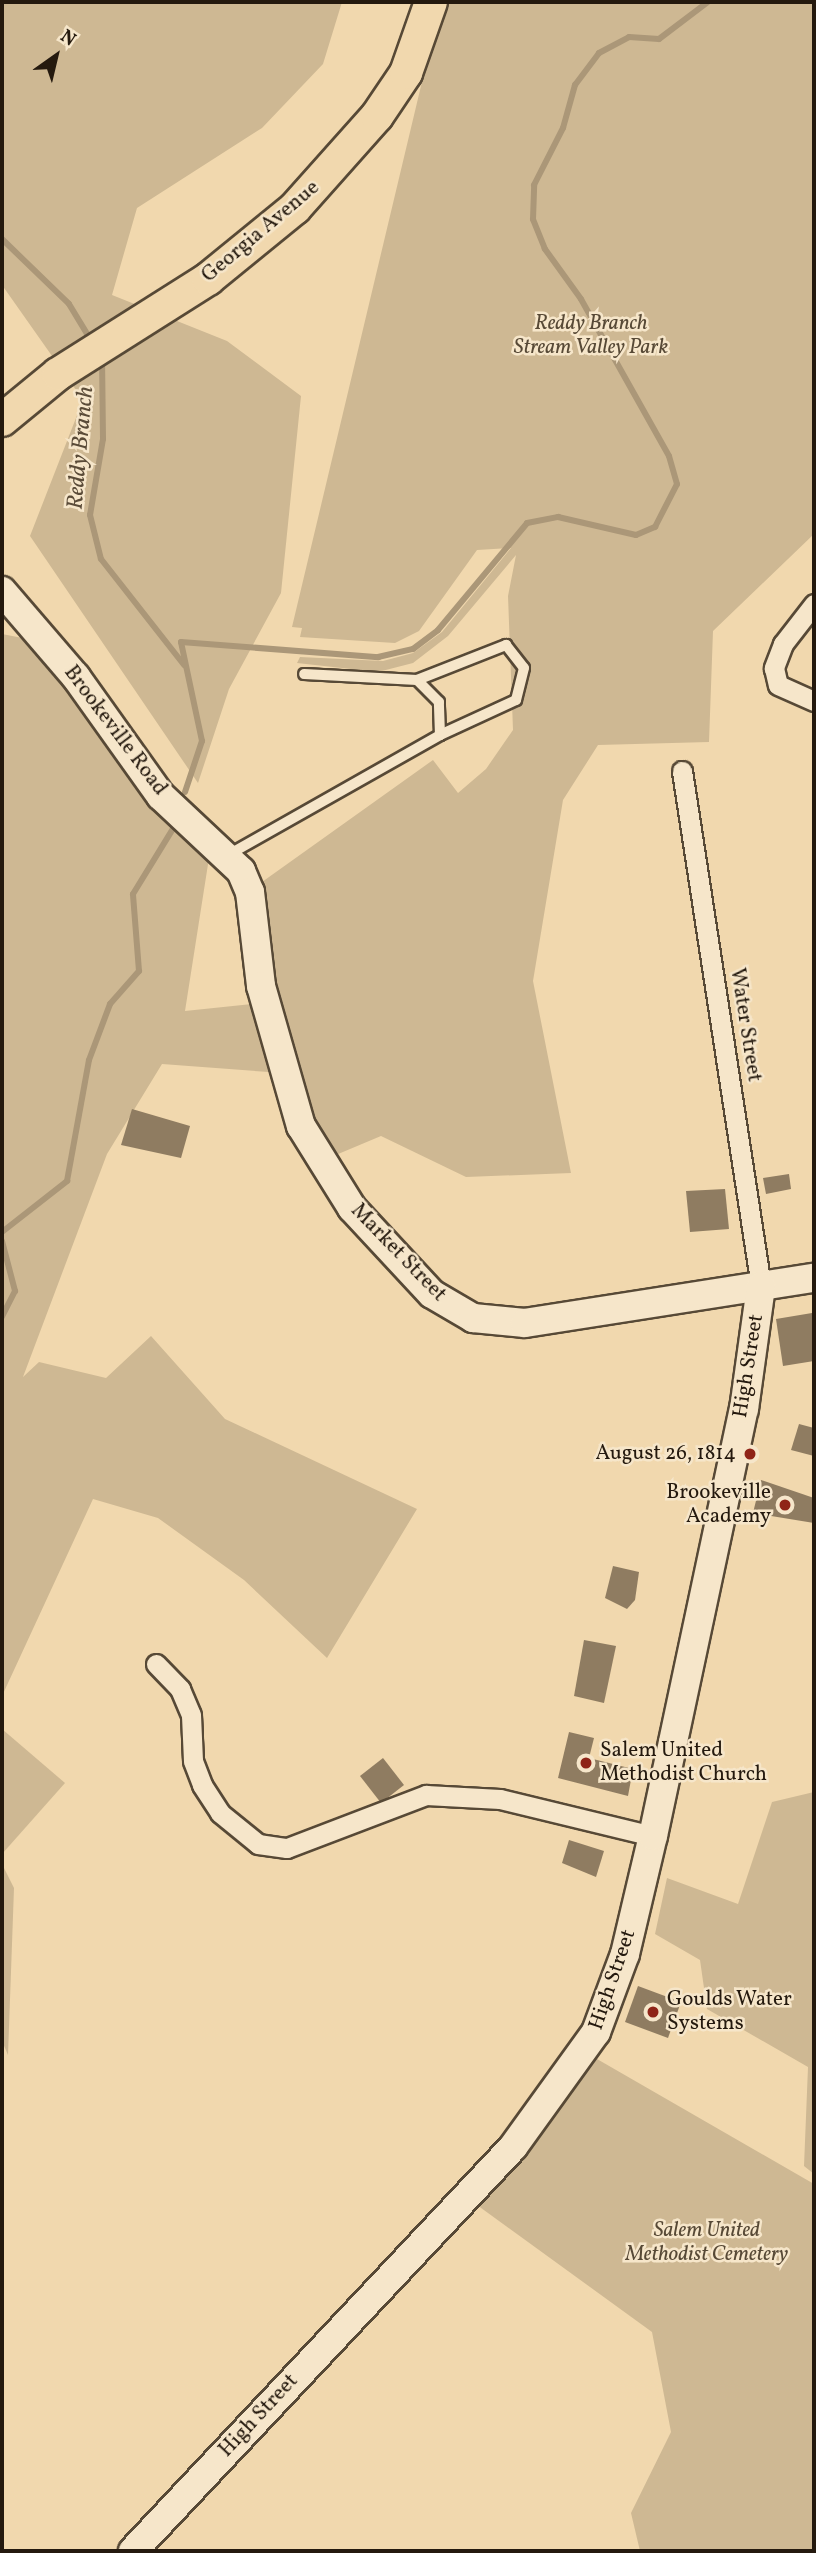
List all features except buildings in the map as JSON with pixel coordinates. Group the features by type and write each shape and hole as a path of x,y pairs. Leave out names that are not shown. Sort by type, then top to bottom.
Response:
{"main road":[{"name":"Georgia Avenue","path":"8,410 142,318 208,279 343,161 406,73 431,2"},
{"name":"Brookeville Road","path":"2,591 37,631 161,796 228,856"},
{"name":"Brookeville Road","path":"2,602 37,631"},
{"name":"Market Street","path":"228,856 250,892 261,986 301,1126 352,1208 432,1294 473,1318 525,1323 814,1278"},
{"name":"High Street","path":"133,2551 513,2147 568,2079 615,1986 653,1836 744,1409 761,1286"}],"street":[{"path":"814,604 783,644 774,668 778,685 814,701"},
{"name":"Water Street","path":"682,771 761,1286"},
{"path":"156,1664 180,1689 191,1715 193,1760 202,1786 220,1812 258,1844 286,1848 426,1795 499,1799 653,1836"}],"lane":[{"path":"228,856 440,735 516,700 524,668 506,645 417,680 304,674"},
{"path":"417,680 439,702 440,735"}],"green space":[{"path":"2,2 342,2 323,64 262,128 137,208 112,295 227,341 301,396 281,593 229,689 198,783 30,536 83,400 2,285"},
{"name":"Reddy Branch Stream Valley Park","path":"441,2 814,2 814,534 713,631 709,742 598,745 563,800 533,981 571,1173 466,1177 381,1136 331,1157 313,1125 272,982 262,904 262,882 433,760 458,793 486,769 513,730 508,596 516,555 448,636 413,663 378,672 297,663 300,657 383,661 413,653 442,632 511,548 477,550 419,631 395,643 300,637 302,628 292,627"},
{"path":"2,634 58,645 192,810 214,826 185,1011 252,1004 269,1072 162,1064 107,1154 23,1377 39,1362 106,1378 151,1336 225,1419 417,1509 327,1658 244,1580 158,1518 93,1499 2,1696"},
{"path":"2,1729 65,1783 2,1854"},
{"path":"814,1792 814,2174 804,2166 808,2067 707,2009 700,1960 655,1934 667,1878 738,1904 772,1802"},
{"path":"2,1864 14,1888 8,2055 2,2041"},
{"name":"Salem United Methodist Cemetery","path":"597,2059 814,2184 814,2551 640,2551 631,2513 671,2432 652,2332 477,2205"}],"waterway":[{"path":"185,792 202,741 181,642 378,657 413,649 438,630 527,523 558,517 636,535 655,527 677,484 669,456 581,299 545,249 533,219 534,185 563,128 575,85 599,53 629,37 659,39 708,2"},
{"name":"Reddy Branch","path":"2,239 69,304 92,342"},
{"name":"Reddy Branch","path":"102,357 103,439 90,515 101,559 184,665"},
{"path":"2,1232 67,1181 89,1060 110,1004 139,971 133,894 174,827"},
{"path":"2,1241 15,1291 2,1317"}],"place":[{"name":"August 26, 1814","path":"750,1454"},
{"name":"Brookeville Academy","path":"785,1505"},
{"name":"Salem United Methodist Church","path":"586,1763"},
{"name":"Goulds Water Systems","path":"653,2012"}]}
